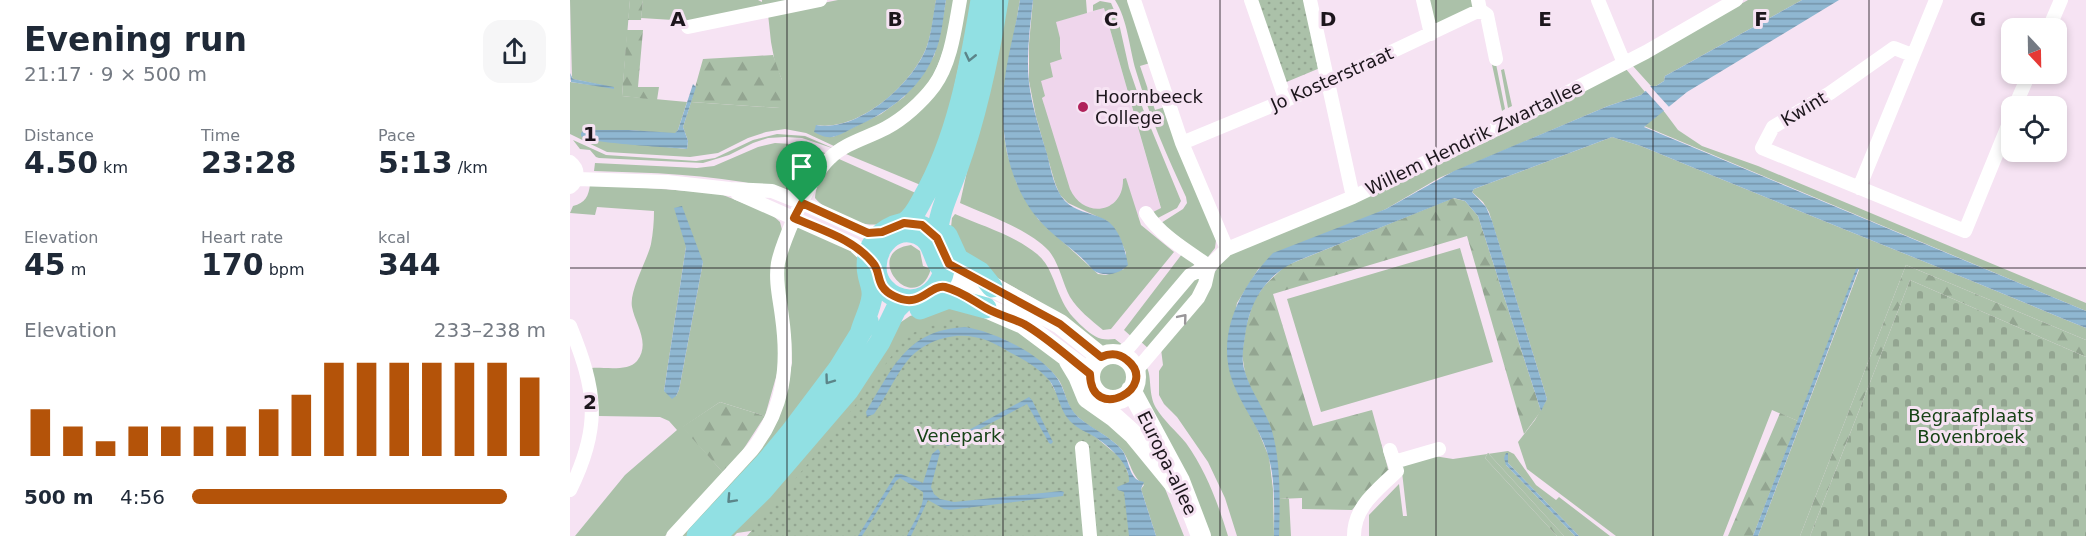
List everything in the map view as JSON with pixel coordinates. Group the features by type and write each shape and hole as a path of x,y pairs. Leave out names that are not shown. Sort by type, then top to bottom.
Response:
{"main road":[{"path":"873,272 878,252 886,242 911,226 925,207 954,124 975,38 981,0"},
{"path":"986,308 970,297 942,287 937,222 958,167 982,87 998,0"},
{"path":"958,167 955,195 946,222 946,231 958,259 980,272 992,287"},
{"path":"911,226 930,243 941,272"},
{"path":"697,536 766,462 839,368 861,331 873,295 873,244 882,232 911,226 930,230 937,238"},
{"path":"873,272 891,294 905,300 922,298 949,264 1060,324 1110,356 1131,363 1127,387 1104,398 1096,392 1090,381 1090,374 1092,368 1110,356"},
{"path":"880,342 905,313 942,299 952,298 986,308 1023,324 1090,374"},
{"path":"716,536 763,490 848,391 880,342 896,309 905,300"},
{"path":"1064,354 1078,376 1087,398 1133,434 1174,484"},
{"name":"Europa-allee","path":"1127,387 1148,438 1174,484 1193,536"},
{"name":"Europa-allee","path":"1127,387 1180,481 1201,536"}],"street":[{"path":"688,27 820,0"},
{"path":"673,536 764,435 777,405 785,371 785,337 778,290 778,263 794,218 802,203 819,172 830,158 848,145 888,127 903,116 934,85 944,67 951,46 960,0"},
{"path":"1134,0 1182,143 1227,249"},
{"path":"1251,0 1286,101"},
{"path":"1310,0 1353,197"},
{"path":"1423,0 1431,34"},
{"path":"1598,0 1624,63"},
{"name":"Willem Hendrik Zwartallee","path":"1110,356 1129,347 1190,275 1209,266 1227,249 1353,197 1512,121 1624,63 1736,0"},
{"path":"1859,188 1936,0"},
{"path":"2053,18 2061,0"},
{"path":"1479,5 1487,15 1496,59"},
{"name":"Jo Kosterstraat","path":"1182,143 1286,101 1431,34 1479,5"},
{"name":"Kwint","path":"1912,55 1894,48 1830,93 1773,127 1762,148 1965,231 2001,143"},
{"path":"573,175 604,181 614,179 699,184 772,192 868,233 882,232"},
{"path":"730,189 854,245 873,272"},
{"path":"1146,213 1155,224 1183,248 1209,266"},
{"name":"Willem Hendrik Zwartallee","path":"1127,387 1198,298 1205,284 1209,266"},
{"path":"570,326 584,360 592,397 592,435 570,490"},
{"path":"1082,448 1090,536"},
{"path":"1354,536 1354,526 1360,509 1397,471 1392,456 1439,449"}],"shaded area":[{"name":"Hoornbeeck College","path":"1104,8 1161,209 1111,224 1068,203 1029,44 1030,29"}],"green space":[{"path":"570,0 630,0 622,96 687,102 675,134 629,130 584,139 687,149 688,141 683,127 691,102 780,108 782,80 775,63 768,14 838,0 936,0 927,46 910,75 897,90 866,113 850,121 833,125 816,125 833,137 881,114 904,97 934,56 946,0 955,0 944,49 931,79 911,105 897,116 834,146 806,133 785,129 748,138 718,153 690,157 607,152 570,134 570,82 615,88 573,79"},
{"path":"630,0 643,0 641,20 628,20"},
{"path":"643,0 758,0 762,2 762,0 799,0 689,21 641,18"},
{"path":"965,0 973,0 946,125 923,186 846,154 930,99"},
{"path":"1005,0 1020,0 1003,99 1004,135 1017,184 1038,219 1098,274 1106,275 1124,269 1126,253 1119,236 1107,221 1068,203 1060,195 1036,117 1029,81 1029,44 1033,0 1086,0 1087,13 1056,22 1062,59 1050,63 1053,77 1041,81 1045,96 1042,98 1070,189 1076,199 1084,205 1102,208 1117,199 1122,190 1123,179 1126,178 1141,225 1174,252 1111,329 1103,330 1077,306 1070,297 1053,256 1041,243 1007,223 960,203"},
{"path":"1115,0 1128,0 1150,63 1140,66 1155,110 1165,107 1216,240 1215,248 1208,257 1204,257 1161,223 1183,209 1187,203 1186,197 1147,103 1136,71 1126,25"},
{"path":"1256,0 1306,0 1320,68 1284,83"},
{"path":"1427,0 1474,0 1473,7 1434,25"},
{"path":"1748,0 1802,0 1665,76 1664,81 1656,86 1651,86 1632,65"},
{"path":"1100,1 1111,3 1118,19 1129,68 1143,109 1181,201 1177,208 1156,219 1153,212 1161,208 1104,8 1093,11 1093,5"},
{"path":"627,30 643,30 638,87 659,87 657,100 622,96"},
{"path":"773,55 792,103 780,108 691,102 703,59"},
{"path":"1495,59 1505,109 1502,111 1491,60"},
{"path":"1504,69 1512,106 1508,108 1501,70"},
{"path":"1626,69 1645,92 1641,95 1608,106 1439,178 1386,209 1259,268 1237,303 1228,354 1233,381 1269,457 1273,489 1274,536 1237,536 1225,498 1208,462 1159,395 1159,371 1163,365 1161,349 1226,256 1400,183 1509,131"},
{"path":"1663,110 1678,130 1702,146 1758,166 2086,303 2086,311 1644,126"},
{"path":"777,134 805,136 835,149 802,138 768,138 729,155 703,163 599,158 590,150 580,149 573,140 606,155 696,161 715,158 753,140"},
{"path":"1612,137 1641,146 2086,328 2086,340 1906,265 1800,536 1758,536 1859,270 1857,268 1798,421 1772,410 1723,536 1616,536 1527,469 1518,442 1547,399 1489,212 1483,202 1472,192 1474,189"},
{"path":"775,143 808,145 827,154 800,195 724,179 594,171 595,163 697,168 714,166 758,147"},
{"path":"839,159 918,194 914,208 883,223 872,225 854,221 827,208 815,198 816,192 826,170"},
{"path":"590,184 718,193 771,214 780,222 782,230 771,279 779,342 778,370 765,416 720,402 683,427 726,476 665,536 575,536 625,475 677,430 669,421 660,417 599,416 592,368 628,367 637,361 643,347 632,300 651,244 654,211 597,207 595,215 570,213 573,206 586,198","holes":["686,247 703,262 679,390 676,396 664,391"]},
{"path":"1453,198 1465,201 1478,216 1541,411 1524,434 1467,236 1273,294 1313,426 1372,410 1389,472 1352,510 1302,509 1302,498 1279,499 1271,430 1249,385 1242,354 1246,326 1254,300 1265,285 1285,266"},
{"path":"955,214 1008,236 1037,254 1048,268 1063,302 1076,320 1094,336 1101,339 1115,339 1124,346 1112,350 1102,349 1033,298 971,263 951,227"},
{"path":"800,226 856,252 867,294 853,328 823,380 691,536 679,536 727,487 787,385 792,363 791,338 782,292 783,263 794,230"},
{"path":"911,245 920,251 923,266 931,269 923,283 914,288 904,286 895,279 890,269 890,259 896,250"},
{"path":"1460,248 1493,362 1321,412 1287,299"},
{"path":"1182,254 1194,264 1193,269 1133,338 1124,330"},
{"path":"1906,265 2086,340 2086,357 1910,280 1810,536 1800,536"},
{"path":"1200,275 1201,285 1150,350 1139,340 1187,284"},
{"name":"Begraafplaats Bovenbroek","path":"1910,280 2086,357 2086,536 1810,536"},
{"name":"Venepark","path":"947,305 1009,325 1068,367 1103,414 1162,481 1184,536 1156,536 1141,489 1144,485 1136,477 1122,450 1073,412 1061,383 1046,366 1032,355 1001,338 1050,381 1059,405 1123,464 1129,476 737,533 734,536 721,536 898,324 910,316"},
{"name":"Venepark","path":"953,318 1042,367 1068,414 1123,460 1133,487 1141,536 747,536 839,427 907,335"},
{"path":"1113,362 1119,363 1127,371 1127,383 1119,391 1113,392 1107,391 1099,383 1098,377 1099,371 1107,363"},
{"path":"1147,368 1156,408 1186,443 1200,465 1216,499 1228,536 1206,536 1139,387 1140,375"},
{"path":"720,402 765,416 726,476 682,427"},
{"path":"1780,413 1798,421 1753,536 1728,536"},
{"path":"1508,451 1514,454 1536,485 1556,500 1559,497 1610,536 1579,536 1508,463 1507,453 1506,465 1575,536 1564,536 1489,454"},
{"path":"1488,453 1564,536 1557,536 1485,458"},
{"path":"1487,454 1485,458 1557,536 1369,536 1369,515 1399,484 1403,516 1407,516 1402,472 1405,464 1434,456 1453,459"},
{"path":"1279,499 1289,499 1291,536 1279,536"}],"water":[{"path":"936,0 946,0 939,42 928,68 911,90 890,108 840,135 827,137 814,132 816,125 832,125 849,121 866,113 882,102 910,75 927,46"},
{"path":"1020,0 1033,0 1028,52 1029,83 1053,179 1065,201 1108,221 1117,231 1128,265 1116,273 1102,274 1093,270 1052,233 1029,207 1015,179 1006,148 1003,100 1007,62"},
{"path":"1802,0 1839,0 1687,92 1644,127 2086,311 2086,328 1641,146 1612,137 1474,189 1472,192 1486,207 1492,221 1547,399 1541,411 1478,216 1465,201 1454,198 1297,261 1276,274 1260,291 1247,324 1243,359 1248,380 1269,423 1275,443 1280,510 1279,536 1274,536 1274,492 1269,459 1259,432 1233,383 1228,365 1227,348 1229,330 1241,297 1250,281 1273,253 1386,209 1454,171 1608,106 1641,95 1651,86 1664,81 1665,76"},
{"path":"570,73 573,79 614,87 614,89 571,82"},
{"path":"693,84 696,87 683,127 688,141 687,149 614,143 581,136 584,130 675,133"},
{"path":"682,206 703,262 679,390 672,399 664,391 686,247 674,208"},
{"path":"1859,268 1758,536 1753,536 1856,269"},
{"path":"965,327 989,333 1017,346 1052,371 1074,413 1117,445 1124,453 1134,476 1137,480 1144,482 1141,489 1156,536 1129,536 1124,492 1118,490 1117,487 1129,482 1129,476 1118,456 1101,441 1077,427 1067,418 1052,384 1040,371 989,341 956,336 929,343 908,360 874,414 867,417 866,412 894,366 915,343 929,335"},
{"path":"1029,397 1053,442 1051,444 1027,404 948,446 945,445 947,442"},
{"path":"938,449 940,452 931,487 940,499 954,502 1061,491 1064,492 1063,496 950,510 928,500 911,536 907,536 920,509 923,492 900,478 862,536 858,536 896,474 923,483 932,454"},
{"path":"1508,453 1508,463 1579,536 1575,536 1506,465 1504,458"}],"pier":[{"path":"1649,85 1670,108 1665,112 1644,89"}],"place":[{"name":"Hoornbeeck College","path":"1083,107"}],"route":[{"path":"802,203 868,233 875,234 898,224 909,223 926,228 934,234 949,264 1060,324 1101,357 1112,354 1125,358 1131,363 1135,372 1135,382 1131,390 1121,398 1108,399 1101,396 1092,387 1090,374 1041,336 1023,324 953,290 935,288 927,296 916,300 895,297 880,283 875,265 854,245 794,218 802,203"}]}
